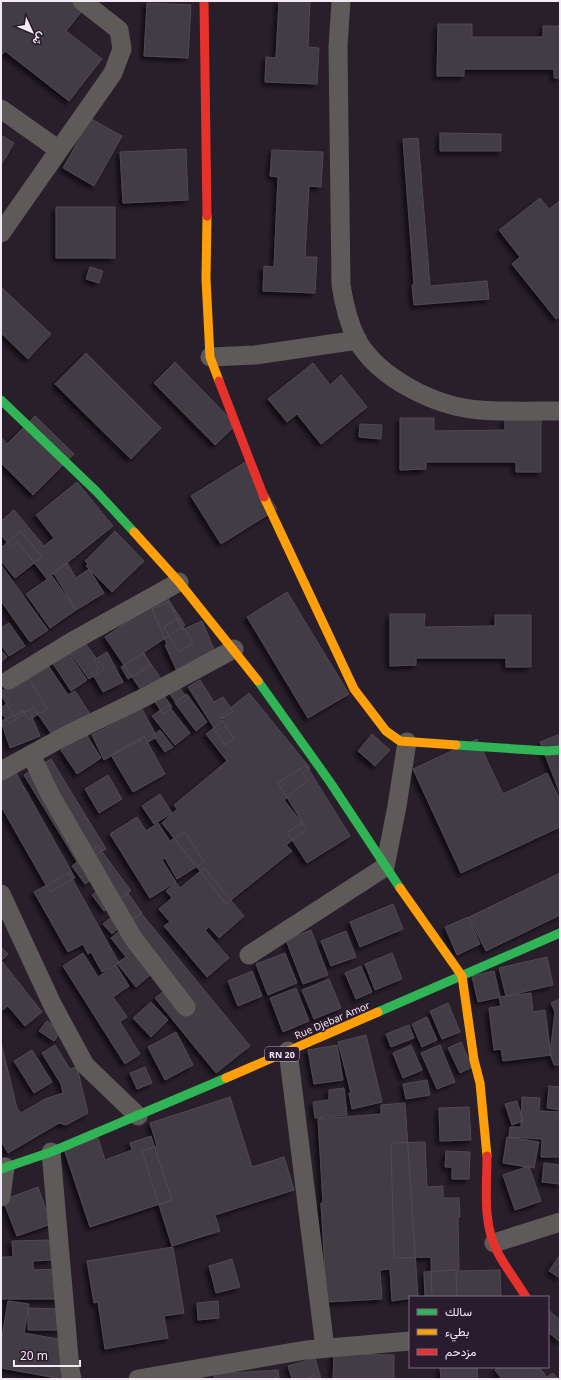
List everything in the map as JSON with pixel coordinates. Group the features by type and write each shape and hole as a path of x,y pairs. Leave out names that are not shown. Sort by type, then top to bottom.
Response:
{"street":[{"path":"1,233 113,73 122,49 119,30 82,1"},
{"path":"204,1 207,165 206,279 210,357 267,504 354,689 386,731 400,741 547,751 560,750"},
{"path":"341,1 338,47 341,285 345,311 358,340 374,362 416,392 438,402 479,410 560,411"},
{"path":"1,109 59,150"},
{"path":"210,357 255,355 358,340"},
{"path":"1,400 96,491 179,582 234,649 261,684 311,756 384,868 462,976 474,1060 480,1083 487,1148 487,1215 494,1243 525,1296"},
{"path":"9,680 71,642 179,582"},
{"path":"1,771 65,736 147,696 234,649"},
{"path":"248,955 384,868 397,806 407,742"},
{"path":"31,755 51,796 133,938 186,1007"},
{"path":"1,894 52,1004 85,1065 138,1116"},
{"name":"Rue Djebar Amor","path":"3,1168 51,1152 138,1116 560,933"},
{"path":"288,1051 325,1348"},
{"path":"51,1152 72,1379"},
{"path":"1,1197 3,1168"},
{"path":"494,1243 560,1222"},
{"path":"138,1379 325,1348 409,1341"}],"building":[{"path":"1,1 90,1 66,31 102,59 69,101 5,51 3,54 1,53"},
{"path":"279,1 310,1 308,47 319,48 317,84 265,82 266,57 276,58"},
{"path":"147,3 191,5 188,58 144,56"},
{"path":"438,24 472,24 472,37 543,37 543,26 560,26 560,78 554,78 554,69 464,69 464,76 437,76"},
{"path":"84,115 122,136 94,186 63,168 81,136 74,133"},
{"path":"440,133 501,134 501,151 440,151"},
{"path":"1,135 14,143 1,165"},
{"path":"418,138 430,286 487,281 489,299 414,305 412,285 414,285 403,139"},
{"path":"186,149 188,200 123,203 120,152"},
{"path":"272,150 323,152 321,187 309,186 305,257 317,257 315,293 263,291 264,266 274,267 278,177 270,176"},
{"path":"540,198 549,209 560,201 560,316 556,319 512,264 520,257 499,230"},
{"path":"56,207 115,207 115,258 56,258"},
{"path":"90,267 103,271 99,283 86,279"},
{"path":"1,287 51,334 28,359 1,333"},
{"path":"86,353 161,428 131,459 55,384"},
{"path":"175,362 236,425 215,445 154,383"},
{"path":"313,363 330,385 341,375 367,407 321,444 297,414 287,422 268,399"},
{"path":"35,416 74,454 33,495 1,463 1,437 7,444"},
{"path":"400,418 434,418 434,431 505,430 505,419 541,419 541,472 516,472 516,462 426,462 426,469 400,470"},
{"path":"360,424 382,425 381,439 359,437"},
{"path":"247,461 277,509 221,544 191,496"},
{"path":"77,482 113,526 47,579 18,542 11,547 1,535 1,521 14,510 44,546 54,538 36,515"},
{"path":"21,531 42,557 15,578 1,561 1,548"},
{"path":"115,531 144,561 112,592 86,566 88,564 85,561"},
{"path":"67,563 76,578 89,569 104,593 76,610 53,572"},
{"path":"1,565 48,630 30,642 1,601"},
{"path":"52,576 76,610 50,628 26,594"},
{"path":"287,592 349,694 308,718 247,617"},
{"path":"166,596 185,625 143,653 162,680 143,693 105,637"},
{"path":"169,602 182,630 202,621 216,654 177,671 165,645 167,644 152,609"},
{"path":"390,614 425,614 424,627 495,626 495,615 531,615 531,667 506,667 506,658 416,658 416,665 390,666"},
{"path":"178,618 193,643 179,652 164,627"},
{"path":"9,623 25,646 9,656 1,645 1,628"},
{"path":"85,643 104,669 89,679 70,653"},
{"path":"1,650 7,657 1,662"},
{"path":"67,651 87,680 71,691 52,662"},
{"path":"107,652 123,682 103,692 92,673 99,669 94,660"},
{"path":"144,653 151,665 128,679 121,667"},
{"path":"45,661 68,695 75,691 90,714 55,739 33,707 9,724 1,712 1,708 9,702 2,691"},
{"path":"28,677 47,709 29,720 23,710 14,716 1,695"},
{"path":"200,680 214,702 223,697 233,711 221,719 234,739 225,745 188,687"},
{"path":"179,687 188,699 178,706 170,694"},
{"path":"162,693 172,707 163,714 153,699"},
{"path":"249,693 310,768 303,774 308,780 284,800 307,829 286,845 292,851 226,904 162,823 177,809 174,805 227,761 206,734 224,720 220,716"},
{"path":"187,694 207,722 196,731 175,703"},
{"path":"168,705 190,733 175,745 152,716"},
{"path":"142,709 157,737 143,745 140,740 104,760 92,735"},
{"path":"29,710 40,736 10,748 1,721"},
{"path":"160,730 173,747 165,752 153,735"},
{"path":"86,734 101,758 77,774 61,750"},
{"path":"372,734 390,750 375,766 358,751"},
{"path":"560,734 560,793 540,742"},
{"path":"144,736 165,774 133,792 111,755"},
{"path":"477,739 503,794 547,773 560,800 560,827 461,873 413,769"},
{"path":"51,759 106,849 79,865 24,775"},
{"path":"306,765 350,836 307,863 287,832 303,823 278,783"},
{"path":"16,773 75,878 50,892 1,806 1,782"},
{"path":"108,775 122,799 99,813 85,789"},
{"path":"160,794 172,813 154,824 142,806"},
{"path":"137,817 146,831 158,823 170,841 185,832 204,862 177,879 165,858 162,860 176,882 150,898 110,834"},
{"path":"98,846 131,891 104,911 92,895 107,884 100,874 85,884 72,866"},
{"path":"204,868 244,916 219,938 209,927 205,930 229,958 207,977 164,926 170,922 159,909 172,898 166,891 176,883 180,888"},
{"path":"69,873 119,963 102,972 91,952 88,954 83,944 68,952 34,892"},
{"path":"560,873 560,915 486,951 469,917"},
{"path":"128,893 142,913 132,919 119,899"},
{"path":"393,904 403,929 360,947 350,922"},
{"path":"118,912 126,921 112,934 103,924"},
{"path":"141,913 250,1046 216,1073 155,998 169,987 156,970 136,987 117,963 126,957 111,938"},
{"path":"468,917 480,944 457,955 445,927"},
{"path":"311,930 328,975 303,984 286,940"},
{"path":"346,931 356,957 331,966 321,941"},
{"path":"1,947 8,954 1,961"},
{"path":"83,953 98,977 116,965 129,986 113,997 127,1017 120,1022 140,1054 125,1064 63,966"},
{"path":"285,953 297,983 268,995 256,964"},
{"path":"392,953 402,979 375,990 365,964"},
{"path":"547,957 553,985 506,996 499,968"},
{"path":"1,960 42,1012 25,1026 8,1006 1,1011"},
{"path":"361,966 372,992 356,999 345,973"},
{"path":"252,971 262,996 238,1006 228,981"},
{"path":"494,971 500,997 478,1002 472,976"},
{"path":"329,979 341,1008 314,1019 302,990"},
{"path":"296,988 309,1021 283,1032 270,998"},
{"path":"531,993 533,1012 545,1010 551,1055 503,1061 501,1049 494,1050 489,1008 501,1006 499,997"},
{"path":"560,999 560,1065 554,1065 550,1054 555,1012 551,1003"},
{"path":"151,1002 168,1020 151,1037 133,1018"},
{"path":"448,1003 460,1032 442,1039 430,1011"},
{"path":"427,1017 437,1040 422,1047 412,1024"},
{"path":"47,1021 61,1031 54,1041 39,1031"},
{"path":"409,1025 414,1038 391,1047 386,1034"},
{"path":"176,1032 193,1065 165,1080 148,1047"},
{"path":"366,1035 382,1102 352,1109 349,1093 351,1093 338,1042"},
{"path":"461,1042 472,1067 460,1073 448,1048"},
{"path":"1,1043 17,1108 21,1113 45,1099 63,1093 61,1084 42,1053 55,1045 70,1069 77,1067 88,1113 66,1125 59,1123 8,1153 1,1141"},
{"path":"337,1045 343,1080 314,1084 308,1050"},
{"path":"411,1045 422,1070 403,1078 393,1053"},
{"path":"440,1045 455,1082 437,1089 421,1053"},
{"path":"32,1050 52,1082 34,1093 14,1061"},
{"path":"145,1067 152,1083 137,1089 130,1073"},
{"path":"427,1080 430,1095 406,1099 403,1084"},
{"path":"549,1086 560,1087 560,1110 547,1108"},
{"path":"344,1088 347,1115 315,1118 313,1102 329,1100 329,1090"},
{"path":"230,1097 252,1167 284,1157 294,1190 215,1215 220,1231 172,1246 142,1151 157,1146 150,1123"},
{"path":"522,1097 540,1098 539,1111 560,1112 560,1157 541,1157 542,1139 509,1137 510,1127 521,1127"},
{"path":"517,1101 523,1121 512,1125 505,1104"},
{"path":"405,1103 418,1296 409,1296 409,1298 392,1301 390,1269 380,1270 382,1299 327,1302 318,1119 381,1114 381,1105"},
{"path":"469,1107 471,1140 440,1141 439,1108"},
{"path":"151,1136 172,1200 90,1227 64,1149 98,1138 105,1160 132,1150 130,1143"},
{"path":"507,1137 539,1142 534,1168 503,1163"},
{"path":"425,1142 427,1187 443,1186 443,1198 459,1198 459,1271 500,1270 501,1296 432,1296 431,1257 394,1258 391,1143"},
{"path":"446,1151 470,1152 469,1179 452,1179 452,1167 445,1167"},
{"path":"544,1163 560,1165 560,1184 542,1182"},
{"path":"529,1166 541,1201 515,1210 503,1175"},
{"path":"38,1187 51,1224 17,1236 3,1200"},
{"path":"52,1240 52,1260 33,1261 33,1270 60,1269 61,1299 1,1299 1,1257 13,1257 12,1241"},
{"path":"173,1247 184,1313 164,1316 168,1338 105,1349 98,1302 94,1303 87,1261"},
{"path":"560,1255 560,1278 549,1271"},
{"path":"232,1259 240,1287 216,1293 209,1266"},
{"path":"456,1270 457,1296 425,1296 424,1272"},
{"path":"8,1301 29,1304 24,1333 69,1341 62,1379 1,1368 1,1343"},
{"path":"218,1301 219,1318 198,1320 197,1303"},
{"path":"28,1308 61,1309 60,1330 28,1330"},
{"path":"549,1311 560,1320 560,1342 549,1333"},
{"path":"334,1354 394,1355 394,1379 333,1379"},
{"path":"315,1358 321,1379 292,1379 288,1366"},
{"path":"440,1368 477,1368 478,1379 441,1379"},
{"path":"497,1368 540,1368 547,1377 553,1373 558,1379 502,1379 495,1370"},
{"path":"278,1370 279,1379 214,1379 214,1374"},
{"path":"315,1375 316,1379 304,1379"}],"traffic: fast":[{"path":"1,400 96,491 134,532"},
{"path":"258,681 330,782 400,888"},
{"path":"456,745 547,751 560,750"},
{"path":"378,1012 560,933"},
{"path":"1,1169 51,1152 226,1078"}],"traffic: slow":[{"path":"207,216 206,279 210,357 219,381"},
{"path":"264,497 354,689 386,731 400,741 456,745"},
{"path":"134,532 179,582 258,681"},
{"path":"400,888 462,976 474,1060 480,1083 487,1156"},
{"path":"226,1078 378,1012"}],"traffic: jam":[{"path":"204,1 207,216"},
{"path":"219,381 264,497"},
{"path":"487,1156 486,1205 487,1218 493,1242 504,1264 525,1296"}]}
